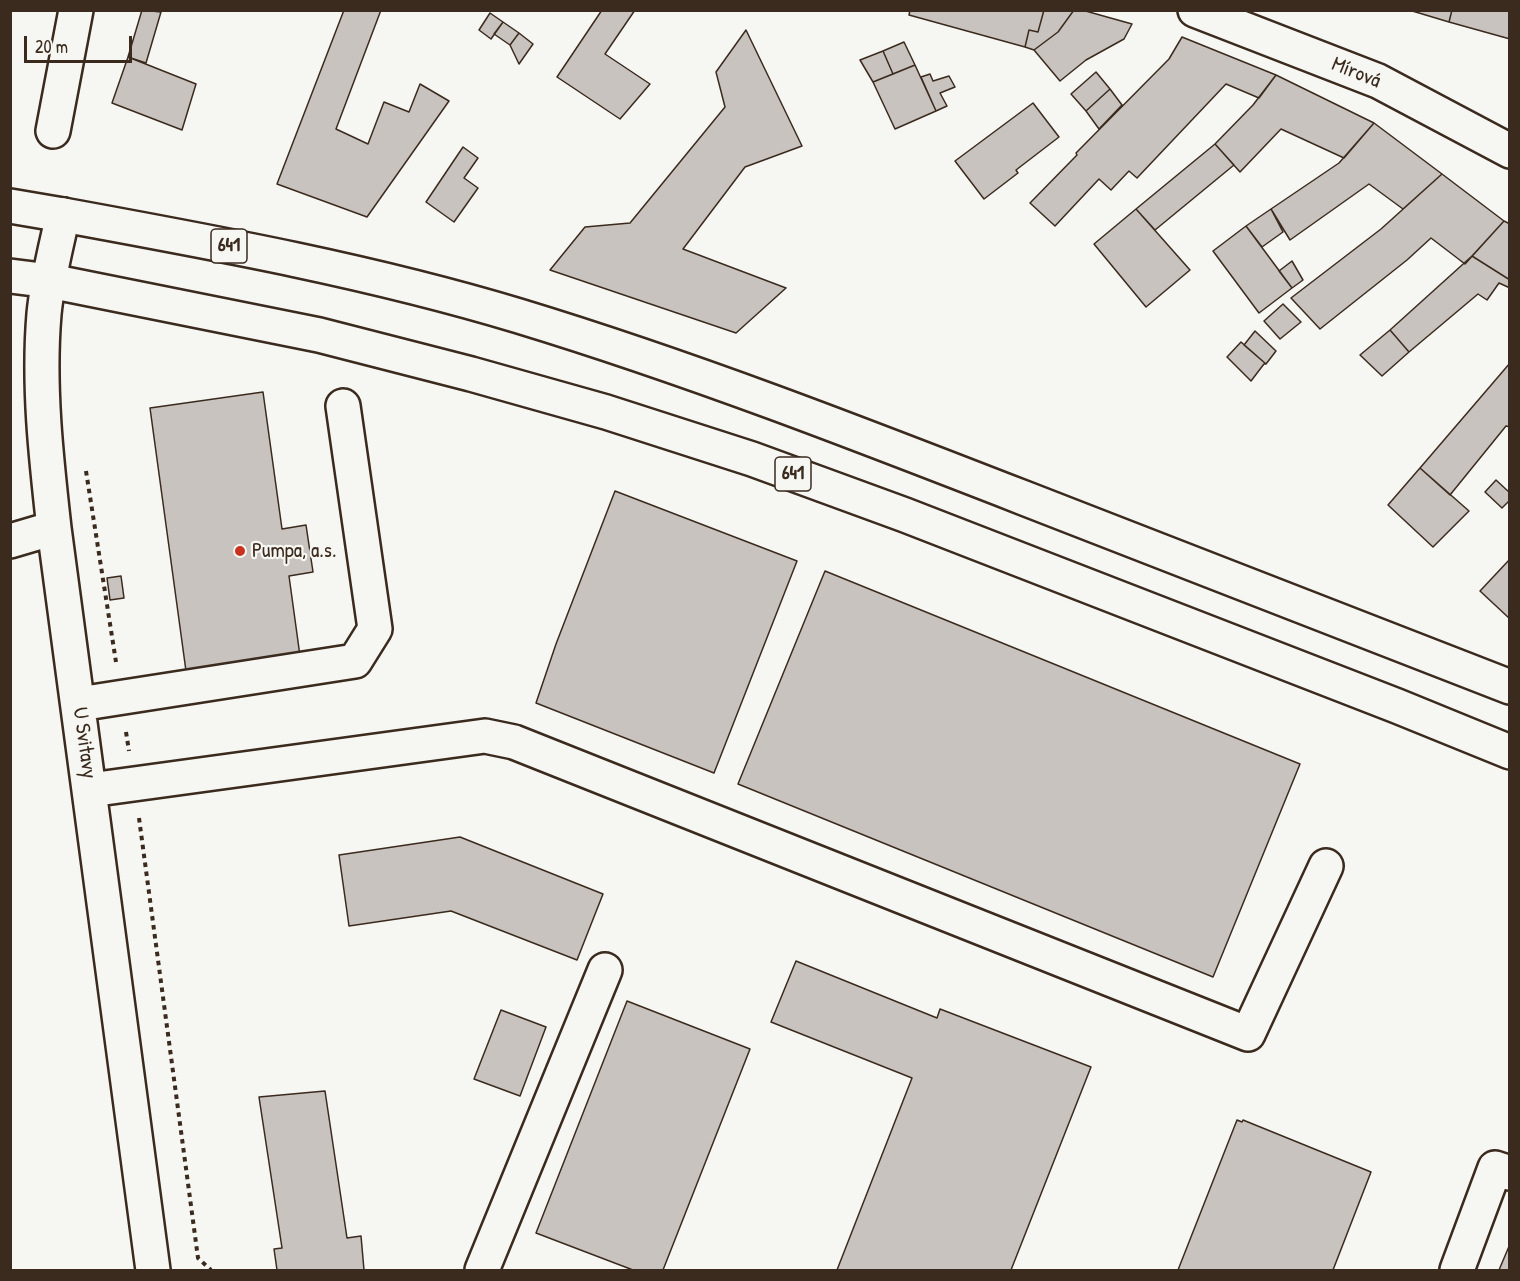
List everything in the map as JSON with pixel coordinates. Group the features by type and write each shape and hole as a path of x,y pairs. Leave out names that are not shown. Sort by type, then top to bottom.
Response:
{"main road":[{"path":"53,131 76,10"},
{"name":"Mírová","path":"1195,10 1378,81 1509,151"},
{"name":"641","path":"10,206 178,236 395,281 516,315 628,351 914,455 1509,687"},
{"name":"U Svitavy","path":"63,215 44,312 42,383 46,454 153,1270"},
{"name":"641","path":"10,276 50,281 319,335 471,374 628,419 752,459 905,515 1386,701 1509,752"},
{"path":"79,704 355,661 375,629 343,406"},
{"path":"10,541 54,528"},
{"path":"90,790 485,736 514,742 1248,1034 1326,866"},
{"path":"482,1270 605,970"},
{"path":"1457,1270 1495,1168 1509,1173"}],"path":[{"path":"84,462 134,784 198,1258 211,1270"}],"building":[{"path":"142,10 161,12 146,63 128,57"},
{"path":"344,10 381,10 336,129 368,144 384,102 409,112 420,84 449,101 367,217 277,184"},
{"path":"602,10 635,10 605,54 650,84 620,119 557,77"},
{"path":"910,10 1044,10 1038,32 1029,30 1025,47 909,15"},
{"path":"1044,10 1074,10 1058,32 1034,50 1025,47 1029,30 1038,32"},
{"path":"1074,10 1082,10 1132,24 1124,39 1086,60 1060,81 1034,50 1058,32"},
{"path":"1409,10 1452,10 1449,22"},
{"path":"1452,10 1510,10 1510,39 1449,22"},
{"path":"490,13 503,22 491,39 479,30"},
{"path":"503,22 519,33 510,45 494,34"},
{"path":"746,30 802,146 745,167 683,249 786,288 736,333 550,270 585,227 630,223 725,107 716,72"},
{"path":"519,33 533,44 519,64 510,45"},
{"path":"1182,37 1276,75 1259,98 1226,84 1137,178 1129,171 1111,190 1099,179 1055,226 1030,203 1169,59"},
{"path":"904,42 915,65 893,74 883,51"},
{"path":"883,51 893,74 873,82 860,60"},
{"path":"128,57 196,84 182,130 112,103"},
{"path":"915,65 936,111 895,129 873,82"},
{"path":"1096,72 1110,89 1086,111 1071,94"},
{"path":"930,74 933,81 949,76 955,87 940,93 947,106 936,111 921,77"},
{"path":"1276,75 1374,123 1344,158 1281,129 1240,172 1215,144 1253,105"},
{"path":"1110,89 1122,105 1099,129 1086,111"},
{"path":"1033,103 1059,137 1016,170 1018,173 984,199 955,161"},
{"path":"1374,123 1442,174 1403,209 1369,184 1290,240 1271,209 1339,163"},
{"path":"1215,144 1234,165 1155,230 1136,209"},
{"path":"463,147 478,158 464,178 478,188 454,222 426,202"},
{"path":"1442,174 1504,221 1465,264 1431,238 1320,329 1291,298 1381,229"},
{"path":"1136,209 1190,270 1146,307 1094,244"},
{"path":"1271,209 1283,232 1262,247 1246,226"},
{"path":"1504,221 1510,224 1510,280 1472,256"},
{"path":"1246,226 1292,288 1259,313 1213,251"},
{"path":"1472,256 1510,280 1510,288 1499,283 1487,300 1478,294 1409,352 1390,330"},
{"path":"1292,261 1303,280 1292,288 1279,271"},
{"path":"1283,304 1301,322 1280,339 1264,321"},
{"path":"1390,330 1409,352 1382,376 1360,355"},
{"path":"1255,331 1276,351 1266,364 1244,345"},
{"path":"1241,342 1266,364 1251,381 1227,357"},
{"path":"1510,363 1510,427 1506,426 1450,495 1420,468"},
{"name":"Pumpa, a.s.","path":"263,392 282,529 306,525 313,572 289,576 300,656 186,671 150,408"},
{"path":"1420,468 1469,511 1433,547 1388,505"},
{"path":"1496,480 1510,493 1510,500 1502,508 1485,492"},
{"path":"615,491 797,561 714,773 536,703 556,644"},
{"path":"1510,559 1510,619 1480,591"},
{"path":"825,571 1300,764 1213,977 738,784"},
{"path":"121,576 124,598 110,600 107,578"},
{"path":"460,837 603,894 577,960 451,911 349,926 339,855"},
{"path":"796,961 937,1018 940,1009 1091,1067 1011,1270 837,1270 912,1078 771,1022"},
{"path":"627,1001 750,1049 663,1270 633,1270 536,1233"},
{"path":"501,1010 546,1027 520,1096 474,1079"},
{"path":"325,1091 347,1238 361,1236 364,1270 277,1270 274,1249 282,1248 259,1097"},
{"path":"1237,1120 1242,1122 1243,1120 1371,1172 1333,1270 1178,1270"},
{"path":"1510,1244 1510,1270 1499,1270"}],"place":[{"name":"Pumpa, a.s.","path":"240,551"}]}
